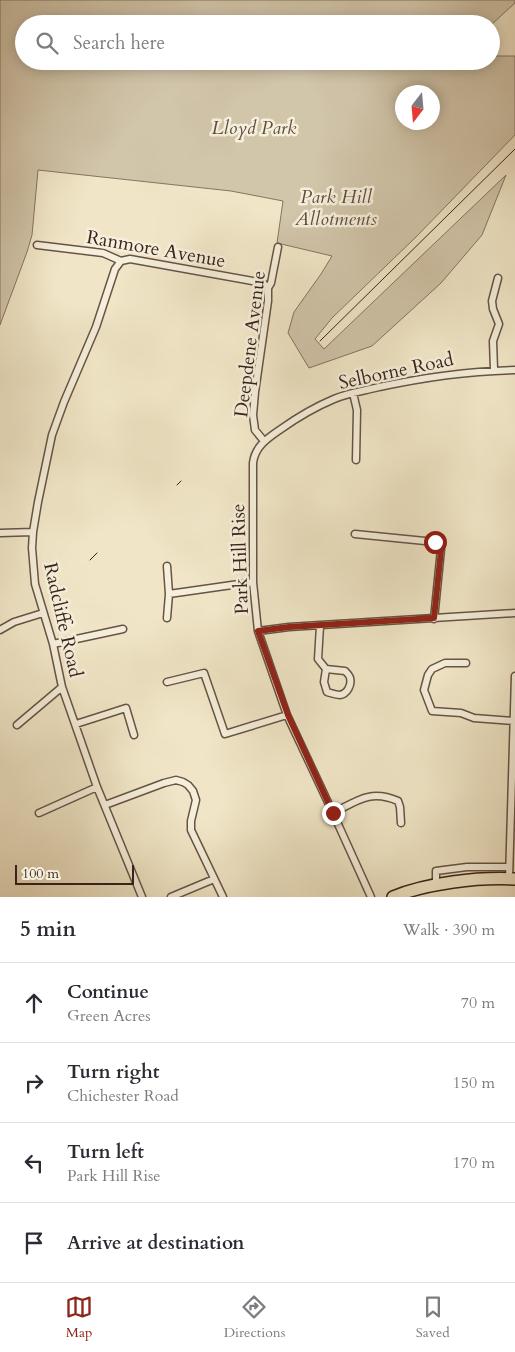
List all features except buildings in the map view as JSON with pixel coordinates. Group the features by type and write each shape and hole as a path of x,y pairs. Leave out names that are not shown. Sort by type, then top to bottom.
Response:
{"highway":[{"path":"393,897 458,881 513,882"},
{"path":"418,897 446,890 513,882"}],"street":[{"name":"Ranmore Avenue","path":"37,245 103,253 121,261 130,258 258,282 268,288"},
{"name":"Deepdene Avenue","path":"264,441 255,430 253,415 268,301 268,288 271,283 278,247"},
{"name":"Radcliffe Road","path":"121,261 113,274 96,325 52,435 33,532 32,548 35,584 53,644 62,687 97,788 142,897"},
{"path":"494,370 493,341 499,324 492,301 498,278"},
{"name":"Selborne Road","path":"264,441 300,415 353,393 425,377 468,372 515,370"},
{"path":"353,393 357,417 356,460"},
{"name":"Park Hill Rise","path":"264,441 254,455 253,463 253,582 258,631 288,715 371,897"},
{"path":"0,533 33,532"},
{"path":"355,534 435,542 441,550 434,618"},
{"path":"167,566 169,594 167,618"},
{"path":"169,594 253,582"},
{"path":"0,630 14,622 44,612"},
{"path":"258,631 289,627 515,613"},
{"path":"320,626 318,659 326,669 346,671 350,677 350,685 347,692 342,695 327,692 324,682 326,669"},
{"path":"53,644 123,629"},
{"path":"466,663 445,663 432,669 428,675 424,690 432,711 461,713 474,718 513,721"},
{"path":"167,682 204,672 225,734 288,715"},
{"path":"513,882 509,867 514,769 513,721 515,676"},
{"path":"17,725 62,687"},
{"path":"76,724 126,708 134,736"},
{"path":"105,806 164,783 176,780 188,785 193,791 196,800 191,830 223,897"},
{"path":"39,813 97,788"},
{"path":"333,813 363,797 384,797 398,801 401,823"},
{"path":"436,885 436,871 466,867 509,867"},
{"path":"171,897 214,879"}],"green space":[{"path":"0,0 515,0 515,3 500,17 500,15 15,15 15,70 500,70 500,56 515,56 515,135 416,237 332,318 315,339 324,349 506,175 482,235 441,283 372,346 309,368 288,333 294,312 332,256 277,243 283,201 231,191 38,170 32,235 0,325"}],"tram line":[{"path":"320,341 515,149"},
{"path":"177,485 181,481"},
{"path":"90,560 97,553"}],"route":[{"path":"333,813 288,715 258,631 289,627 434,618 441,550 435,542"}],"park label":[{"name":"Lloyd Park","path":"254,128"},
{"name":"Park Hill Allotments","path":"336,208"}]}
